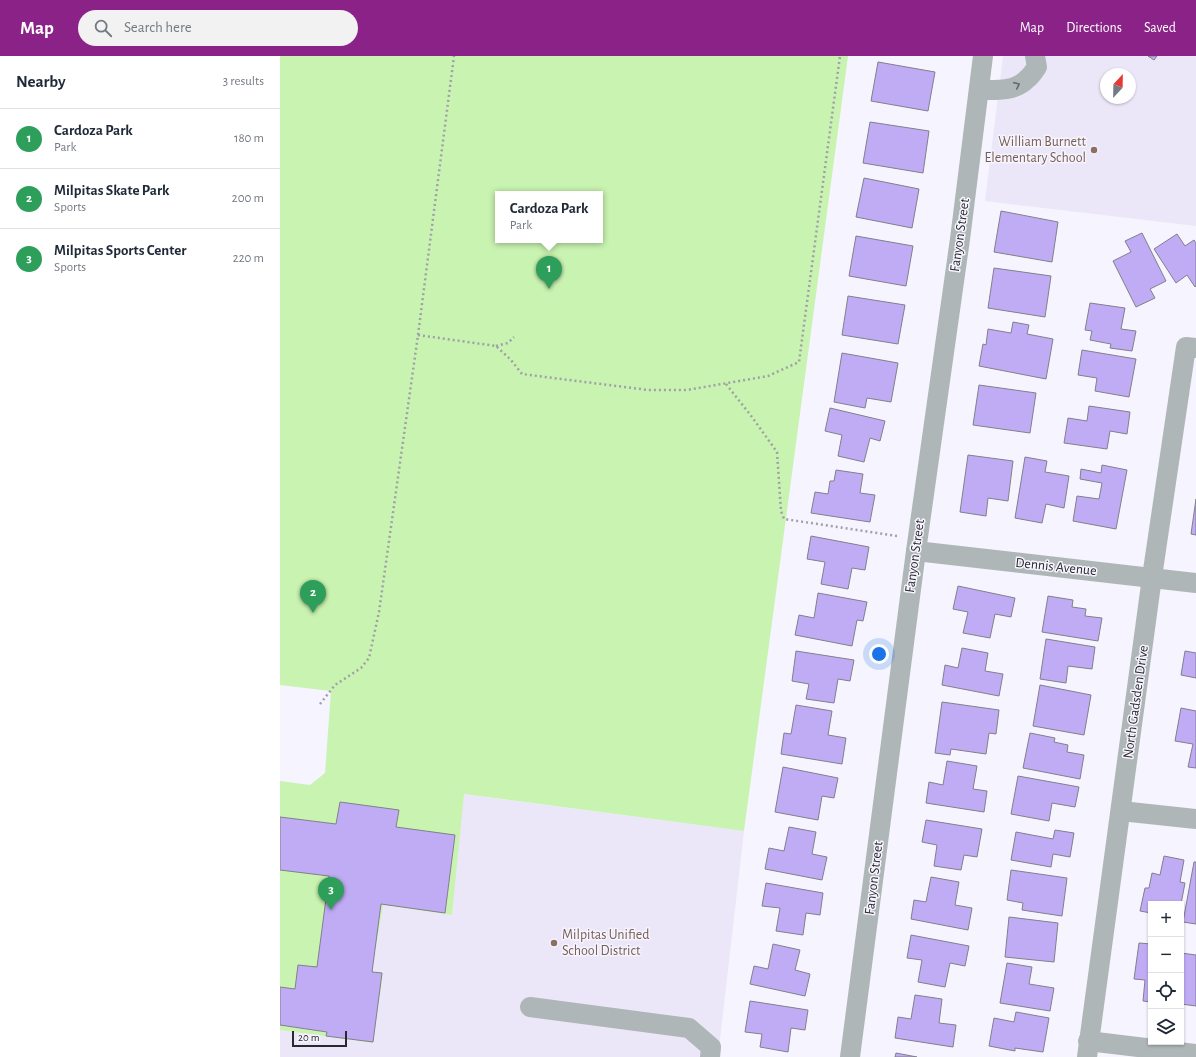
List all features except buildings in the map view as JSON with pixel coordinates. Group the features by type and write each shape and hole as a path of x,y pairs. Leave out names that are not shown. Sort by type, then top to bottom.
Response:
{"street":[{"name":"Fanyon Street","path":"850,1057 916,551 960,239 983,56"},
{"path":"979,90 1000,90 1015,87 1027,80 1037,67 1035,56"},
{"name":"North Gadsden Drive","path":"1087,1049 1121,811 1152,577 1191,347"},
{"name":"Dennis Avenue","path":"916,551 1196,583"},
{"path":"1121,811 1196,819"},
{"path":"530,1007 689,1028 711,1047 710,1057"},
{"path":"1087,1049 1196,1054"}],"path":[{"path":"320,704 335,685 361,668 369,658 379,612 418,334 454,56"},
{"path":"496,346 511,360 522,374 648,390 688,390 726,384 768,376 800,362 840,56"},
{"path":"418,334 496,346 508,343 514,337"},
{"path":"726,384 777,452 781,511 784,519 897,536"}],"shaded area":[{"name":"William Burnett Elementary School","path":"1003,56 1196,56 1196,226 985,201"},
{"name":"Milpitas Unified School District","path":"463,794 744,831 718,1057 280,1057 280,1030 373,1043 382,973 372,971 383,905 452,915"}],"green space":[{"path":"280,56 848,56 744,831 464,794 452,915 383,905 372,971 383,973 373,1043 280,1030 280,781 310,785 325,773 331,691 280,685"}],"place":[{"name":"William Burnett Elementary School","path":"1094,150"},
{"name":"Cardoza Park","path":"549,289"},
{"name":"Milpitas Skate Park","path":"313,613"},
{"name":"Milpitas Sports Center","path":"331,910"},
{"name":"Milpitas Unified School District","path":"554,943"}]}
